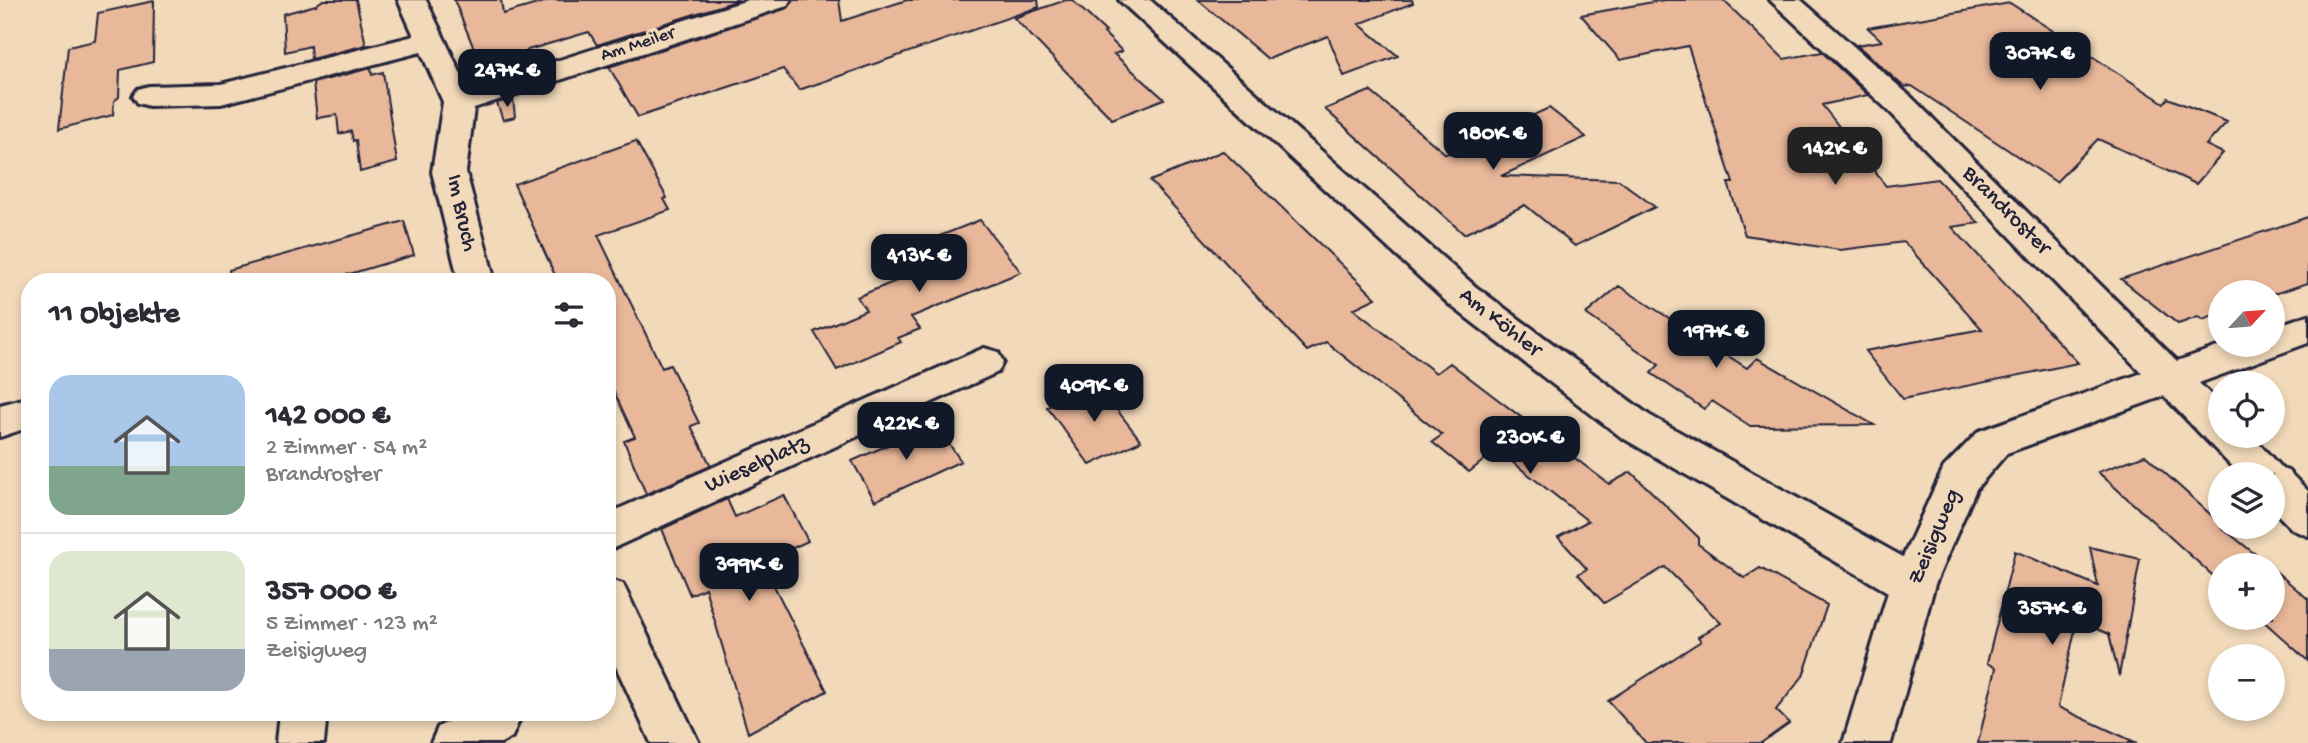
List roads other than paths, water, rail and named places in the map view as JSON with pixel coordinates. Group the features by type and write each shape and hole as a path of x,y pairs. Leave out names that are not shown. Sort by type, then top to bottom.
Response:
{"street":[{"path":"412,0 459,102"},
{"name":"Am Meiler","path":"459,102 777,0"},
{"name":"Am Köhler","path":"1133,0 1463,296 1624,418 1913,584"},
{"name":"Brandroster","path":"1784,0 1899,103 2208,417"},
{"path":"149,96 221,94 429,41"},
{"name":"Im Bruch","path":"459,102 449,172 470,273"},
{"path":"2286,337 2308,329"},
{"name":"Zeisigweg","path":"1867,743 1913,584 1959,480 1993,442 2230,357"},
{"name":"Wieselplatz","path":"616,529 984,362"},
{"path":"0,421 21,415"},
{"path":"2239,448 2252,462"},
{"path":"2285,496 2308,518"},
{"path":"616,617 676,743"},
{"path":"300,743 302,721"},
{"path":"455,743 495,721"}]}
